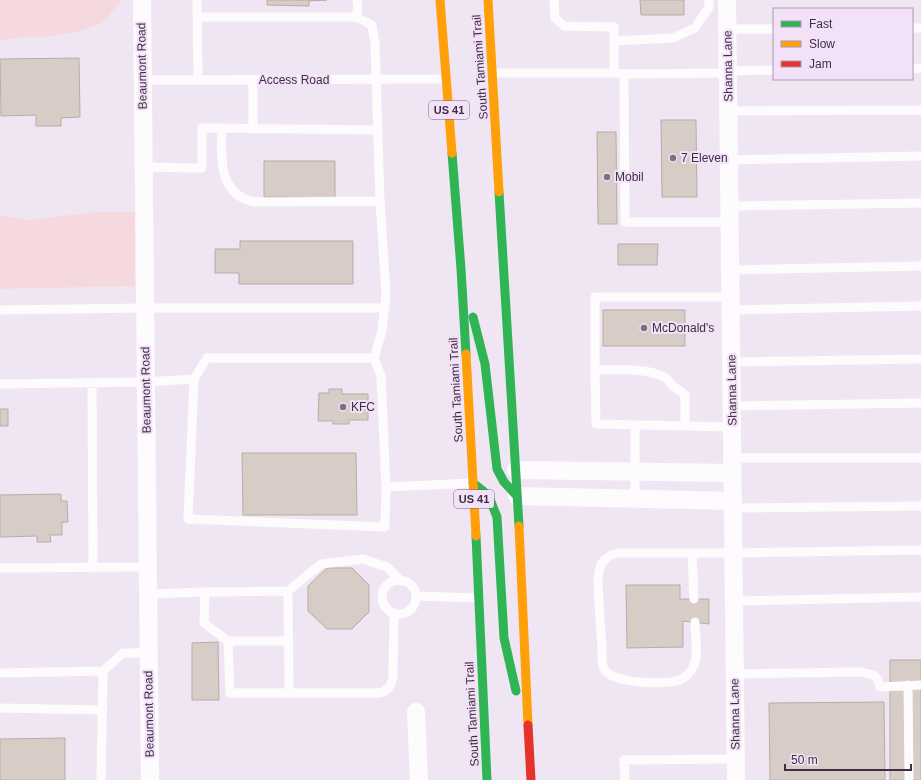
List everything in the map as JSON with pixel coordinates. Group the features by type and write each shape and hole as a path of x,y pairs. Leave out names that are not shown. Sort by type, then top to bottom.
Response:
{"main road":[{"name":"South Tamiami Trail","path":"440,0 461,269 487,780"},
{"name":"South Tamiami Trail","path":"488,0 516,470 530,780"},
{"path":"461,269 485,364 497,469 504,482 517,496"},
{"path":"473,483 484,491 493,503 497,517 504,638 529,745"}],"street":[{"name":"Beaumont Road","path":"142,0 150,780"},
{"name":"Shanna Lane","path":"727,0 736,780"},
{"path":"516,470 635,472 733,466"},
{"path":"517,496 635,499 734,504"},
{"path":"416,712 419,780"}],"lane":[{"path":"197,0 198,80"},
{"path":"356,17 358,6 357,0"},
{"path":"554,0 555,18 564,26 614,27 614,73"},
{"path":"614,41 673,38 694,28 709,7 709,0"},
{"path":"197,18 356,17 372,25 375,44 380,201 386,294 382,331 374,358 381,376 386,487 385,527 188,519 194,379 208,358 374,358"},
{"path":"728,29 773,29"},
{"path":"493,73 624,74 773,70"},
{"path":"624,74 625,222 730,214 921,203"},
{"name":"Access Road","path":"142,80 446,79"},
{"path":"253,80 253,129"},
{"path":"728,111 921,110"},
{"path":"143,167 202,168 202,128 378,130"},
{"path":"222,129 222,168 233,191 242,198 254,202 380,201"},
{"path":"729,160 921,156"},
{"path":"731,270 921,266"},
{"path":"732,427 596,424 594,298 731,303 921,306"},
{"path":"0,310 145,308 385,308"},
{"path":"732,362 921,359"},
{"path":"595,370 634,370 656,374 666,378 674,387 686,395 685,426"},
{"path":"0,384 145,382 194,379"},
{"path":"92,382 93,568"},
{"path":"732,406 921,403"},
{"path":"635,425 635,499"},
{"path":"733,466 921,458"},
{"path":"386,487 473,483"},
{"path":"734,504 921,506"},
{"path":"695,622 695,664 686,676 680,680 637,682 609,675 604,668 598,584 598,573 601,563 608,556 617,553 921,550"},
{"path":"692,553 694,599"},
{"path":"148,594 288,591 321,564 363,559 387,567 415,590 416,596 413,606 410,610 400,614 394,614 389,611 383,603 383,592 390,583 401,580"},
{"path":"0,568 147,567"},
{"path":"288,591 289,693"},
{"path":"205,592 204,623 228,640 289,641"},
{"path":"416,596 478,598"},
{"path":"734,601 921,597"},
{"path":"228,640 230,693 380,693 386,691 392,684 394,677 394,614"},
{"path":"0,673 103,672 122,653 148,652"},
{"path":"101,780 103,672"},
{"path":"735,674 859,672 872,674 878,679 880,687 921,685"},
{"path":"908,685 909,780"},
{"path":"0,708 103,710"},
{"path":"625,780 624,760 736,759"}],"shaded area":[{"path":"0,0 120,0 120,3 101,24 75,32 46,37 20,37 0,41"},
{"path":"96,212 135,212 135,286 0,289 0,215 28,220"}],"building":[{"path":"267,0 327,0 309,1 309,6 267,5"},
{"path":"640,0 684,0 684,15 641,15"},
{"path":"79,58 80,117 61,118 61,126 36,126 36,115 1,116 0,59"},
{"path":"661,120 696,120 697,197 662,197"},
{"path":"597,132 616,132 617,224 598,224"},
{"path":"264,161 335,161 335,198 264,197"},
{"path":"240,241 353,241 353,284 239,284 239,273 215,273 215,249 240,249"},
{"path":"618,244 658,244 657,265 618,265"},
{"name":"McDonald's","path":"603,310 685,310 685,346 603,346"},
{"name":"KFC","path":"329,389 342,389 342,394 368,394 368,420 349,420 349,424 333,424 333,421 318,421 319,393 329,393"},
{"path":"0,409 8,409 8,426 0,426"},
{"path":"242,453 356,453 357,515 243,515"},
{"path":"61,494 61,501 67,501 68,522 62,522 62,535 50,535 51,542 37,542 37,536 0,537 0,495"},
{"path":"327,568 352,568 369,585 369,612 352,629 327,629 308,611 308,586"},
{"path":"626,585 680,585 680,599 709,599 709,624 683,621 683,647 627,648"},
{"path":"218,642 219,700 192,700 192,643"},
{"path":"890,660 921,660 921,780 890,780"},
{"path":"884,702 885,780 770,780 769,703"},
{"path":"65,738 65,780 0,780 0,739"}],"traffic: fast":[{"path":"452,153 466,354"},
{"path":"499,192 519,526"},
{"path":"473,317 485,364 497,469 504,482 517,496"},
{"path":"473,483 489,497 497,517 504,638 516,691"},
{"path":"476,536 487,780"}],"traffic: slow":[{"path":"440,0 452,153"},
{"path":"488,0 499,192"},
{"path":"466,354 476,536"},
{"path":"519,526 528,725"}],"traffic: jam":[{"path":"528,725 531,780"}],"place":[{"name":"7 Eleven","path":"673,158"},
{"name":"Mobil","path":"607,177"},
{"name":"McDonald's","path":"644,328"},
{"name":"KFC","path":"343,407"}]}
